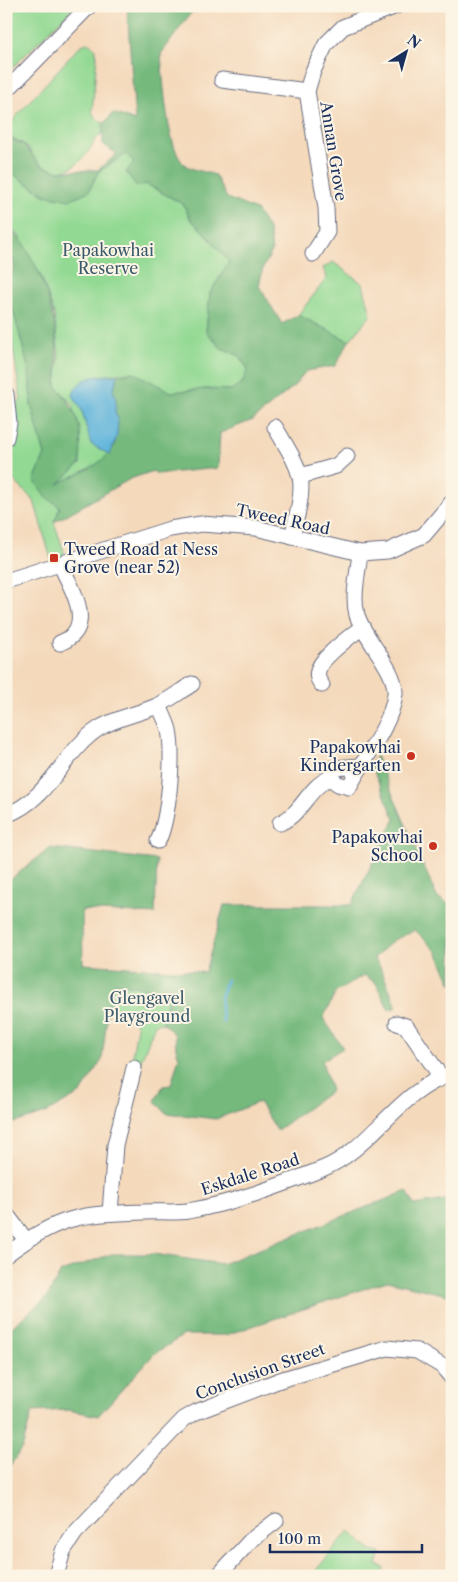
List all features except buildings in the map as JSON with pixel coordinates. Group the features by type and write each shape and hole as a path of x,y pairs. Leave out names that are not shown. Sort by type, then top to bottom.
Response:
{"street":[{"path":"6,91 89,6"},
{"name":"Annan Grove","path":"313,254 327,232 326,208 307,91 312,71 323,50 343,27 396,6"},
{"path":"222,80 307,91"},
{"path":"6,394 9,423 6,438"},
{"path":"275,427 298,466 301,476 303,493 292,537"},
{"path":"301,476 336,466 347,456"},
{"name":"Tweed Road","path":"6,581 170,529 201,524 238,526 360,553 388,551 424,535 452,502"},
{"path":"330,778 338,784 349,787 388,717 395,694 393,679 362,627 355,603 360,553"},
{"path":"60,564 78,604 81,622 70,639 60,643"},
{"path":"322,685 318,678 318,670 322,661 362,627"},
{"path":"6,816 21,809 52,782 74,752 98,729 159,705 192,684"},
{"path":"158,842 164,830 172,753 169,728 159,705"},
{"path":"280,823 288,820 321,782 330,778 334,768 360,766"},
{"path":"397,1023 406,1026 446,1076"},
{"path":"110,1213 115,1145 134,1068"},
{"name":"Eskdale Road","path":"6,1255 26,1240 65,1219 110,1213 187,1211 246,1197 322,1169 339,1160 402,1103 446,1076"},
{"path":"6,1214 26,1240"},
{"name":"Conclusion Street","path":"56,1576 63,1551 75,1533 184,1419 196,1412 280,1380 387,1348 417,1351 442,1366 452,1378"},
{"path":"218,1576 250,1541 276,1521"}],"green space":[{"path":"12,6 75,6 6,74 6,11"},
{"path":"127,6 196,6 161,54 167,113 174,145 179,157 188,167 215,175 227,198 256,210 269,230 272,251 263,268 259,286 282,324 298,315 349,341 335,366 306,371 294,386 253,420 220,433 218,468 157,474 153,471 130,479 54,522 60,507 46,497 34,480 45,455 31,405 29,371 14,313 6,295 6,275 14,268 7,230 15,234 23,243 38,270 44,286 56,335 56,386 71,405 80,431 80,464 58,484 93,466 110,451 115,441 117,429 113,391 118,375 133,372 171,392 206,389 231,390 243,382 248,369 238,355 221,348 206,331 210,293 229,262 205,233 191,220 183,204 146,184 137,187 126,172 134,162 126,154 98,172 89,191 69,200 45,195 6,169 6,137 23,144 42,166 58,171 98,170 117,154 103,144 103,125 113,113 135,121"},
{"path":"88,42 95,48 97,56 92,112 96,119 106,124 106,130 96,139 78,163 71,168 55,170 37,161 26,146 8,137 6,132 17,115 80,46"},
{"name":"Papakowhai Reserve","path":"126,154 134,162 146,184 183,204 191,220 205,233 229,262 210,293 206,331 221,348 238,355 248,369 243,382 231,390 206,389 171,392 133,372 98,376 73,395 82,411 91,444 110,455 90,468 55,486 74,406 56,386 59,357 54,314 42,278 18,234 6,229 6,169 44,195 89,191 98,172"},
{"path":"333,262 363,284 371,315 349,341 298,315 327,278 323,268"},
{"path":"6,295 14,313 29,371 31,405 45,455 34,480 46,497 61,507 54,522 65,554 51,559 34,501 6,472 6,461 16,421 15,405 21,400 9,322 6,322"},
{"path":"376,756 437,897 452,906 452,984 437,952 415,930 394,940 374,958 380,967 397,1007 389,1010 376,983 364,975 336,992 323,1018 343,1048 322,1061 331,1091 277,1130 259,1102 216,1119 166,1113 155,1101 163,1086 171,1085 179,1057 176,1049 175,1035 163,1023 169,993 115,982 108,1007 102,1060 81,1093 46,1113 14,1123 6,1119 6,883 50,848 157,860 155,914 82,910 83,964 205,972 224,905 351,905 395,819 371,765"},
{"name":"Glengavel Playground","path":"114,982 169,993 163,1023 155,1024 139,1066 131,1064 137,1026 133,1019 108,1012"},
{"path":"407,1191 414,1205 452,1199 452,1296 387,1281 226,1335 184,1335 154,1354 98,1416 68,1410 32,1412 22,1449 6,1471 6,1332 47,1297 61,1272 112,1254 153,1254 222,1264"},
{"path":"349,1531 371,1551 381,1553 377,1565 385,1568 382,1576 311,1576"}],"water":[{"path":"118,375 113,391 116,397 115,412 118,419 117,436 110,455 91,444 82,411 73,395 76,388 85,380 97,376"}],"waterway":[{"path":"223,1022 221,1001 227,980"}],"place":[{"name":"Tweed Road at Ness Grove (near 52)","path":"54,558"},
{"name":"Papakowhai Kindergarten","path":"411,756"},
{"name":"Papakowhai School","path":"433,846"}]}
